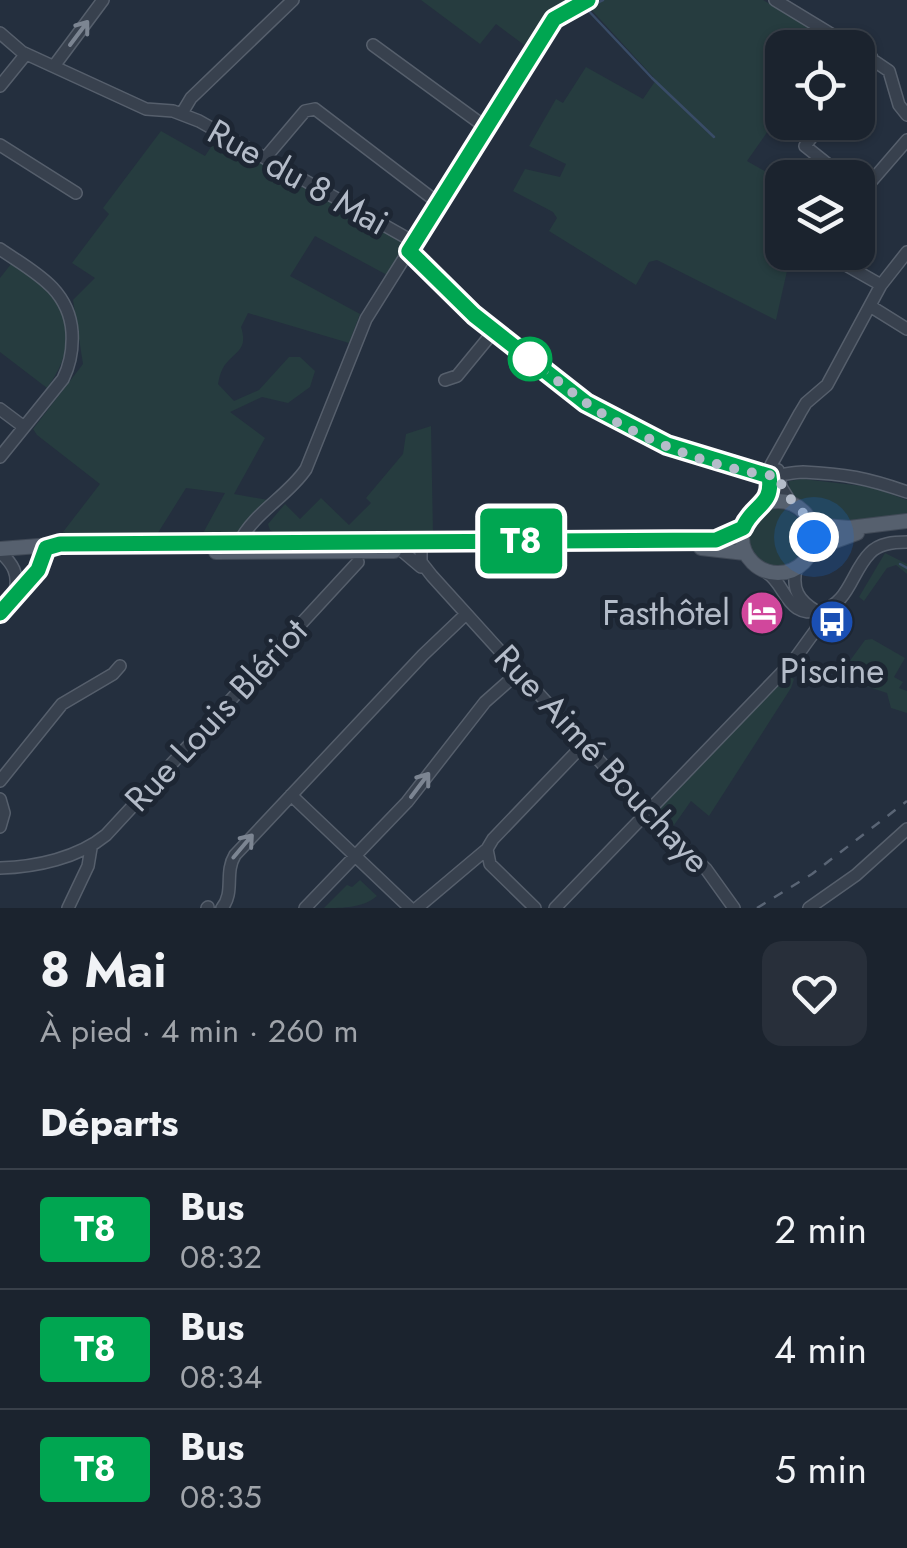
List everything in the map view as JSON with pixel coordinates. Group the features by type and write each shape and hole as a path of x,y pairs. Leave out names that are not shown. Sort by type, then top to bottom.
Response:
{"main road":[{"path":"745,554 743,528 747,518 766,502 791,503 800,508 813,525 812,549"},
{"path":"813,525 850,528 907,521"},
{"path":"46,548 76,553 717,548 745,554 766,572 787,572 796,568 812,549 887,524"},
{"path":"0,550 66,544 716,540 743,528"}],"street":[{"path":"54,66 103,0"},
{"path":"182,113 191,98 293,0"},
{"path":"239,543 306,469 366,319 484,126 554,19 588,0"},
{"path":"774,0 825,30"},
{"name":"Rue du 8 Mai","path":"0,33 26,54 146,110 182,113 266,158 412,247 494,331 586,403 616,420 667,445 774,476 796,472 846,474 907,492"},
{"path":"373,45 484,126"},
{"path":"0,86 26,54"},
{"path":"875,60 889,71 899,105 907,115"},
{"path":"266,158 305,112 314,109 437,202"},
{"path":"810,140 805,146 822,160"},
{"path":"875,177 907,140"},
{"path":"0,145 76,193"},
{"path":"0,249 52,285 65,302 71,324 70,366 0,456"},
{"path":"766,502 776,460 800,413 827,385 881,285 907,252"},
{"path":"855,270 881,285"},
{"path":"870,306 907,329"},
{"path":"445,380 456,376 494,331"},
{"path":"0,409 24,427"},
{"path":"774,476 791,503"},
{"path":"268,510 259,532 270,542"},
{"path":"795,606 811,613 838,602 869,553 878,546 907,542"},
{"path":"0,612 38,570 46,548"},
{"path":"0,550 18,578 11,599"},
{"path":"402,551 432,576"},
{"name":"Rue Aimé Bouchaye","path":"421,551 421,562 432,576 645,811 706,869 734,908"},
{"path":"334,552 342,563 340,581"},
{"name":"Rue Louis Blériot","path":"90,848 358,562"},
{"path":"796,568 793,582 797,594 820,611"},
{"path":"766,572 778,580 809,621 810,629 794,660"},
{"path":"555,908 794,660 815,631 820,611"},
{"name":"Rue Aimé Bouchaye","path":"222,908 230,897 231,860 466,614"},
{"path":"0,781 62,704 120,666"},
{"path":"305,908 408,802 485,702 519,672"},
{"path":"535,908 490,864 487,849 492,839 584,744"},
{"path":"291,795 354,857 414,908 487,849"},
{"path":"0,799 4,814 0,827"},
{"path":"809,908 856,874 907,829"},
{"path":"0,868 50,860 90,848 92,856 68,908"}],"green space":[{"path":"421,0 576,0 552,11 527,47 496,24 480,44"},
{"path":"600,0 763,0 814,30 765,30 765,135 747,161 765,171 765,270 787,270 776,320 657,260 649,262 636,285 549,231 557,218 553,212 513,191 525,169 560,177 566,164 529,146 556,99 563,103 586,67 643,99 656,80 587,5"},
{"path":"161,131 205,156 217,138 400,240 400,254 387,275 315,236 290,276 360,314 349,343 248,313 241,327 243,342 223,368 218,384 234,401 259,390 289,357 300,357 315,371 310,387 288,403 262,397 230,412 265,438 234,494 268,500 235,536 202,535 225,493 186,488 156,536 63,538 63,532 100,484 33,429 83,364 73,300 95,278 72,263 109,214 103,208"},
{"path":"11,264 46,289 64,317 65,353 47,388 0,352 0,278"},
{"path":"431,426 433,534 277,535 270,530 268,524 285,504 300,519 321,498 349,525 371,503 366,498 403,454 406,434"},
{"path":"803,479 871,487 907,500 907,513 867,521 828,521 805,508 792,493 789,481"},
{"path":"777,509 797,518 806,538 797,558 777,567 757,558 748,538 757,518"},
{"path":"885,553 907,564 907,574 896,565 887,568 864,601 859,597"},
{"path":"872,639 905,658 894,677 903,682 899,688 907,691 907,713 891,708 887,693 848,680 840,672 842,659 849,662 865,640"},
{"path":"787,675 794,679 791,688 709,816 691,801 672,828 657,808"},
{"path":"360,880 377,896 359,905 324,908 347,885 352,887"}],"waterway":[{"path":"586,8 603,0"},
{"path":"585,7 714,137"},
{"path":"900,564 907,568"}],"railway":[{"path":"757,908 812,874 907,801"}],"bus line":[{"name":"T8","path":"0,613 38,570 46,548 60,544 716,540 743,528 747,518 766,502 769,476 667,445 586,403 474,315 409,251 554,19 588,0"}],"place":[{"name":"Fasthôtel","path":"762,613"},
{"name":"Piscine","path":"832,622"}],"route":[{"path":"530,359 586,403 667,445 779,476 791,503 808,516 814,537"}]}
